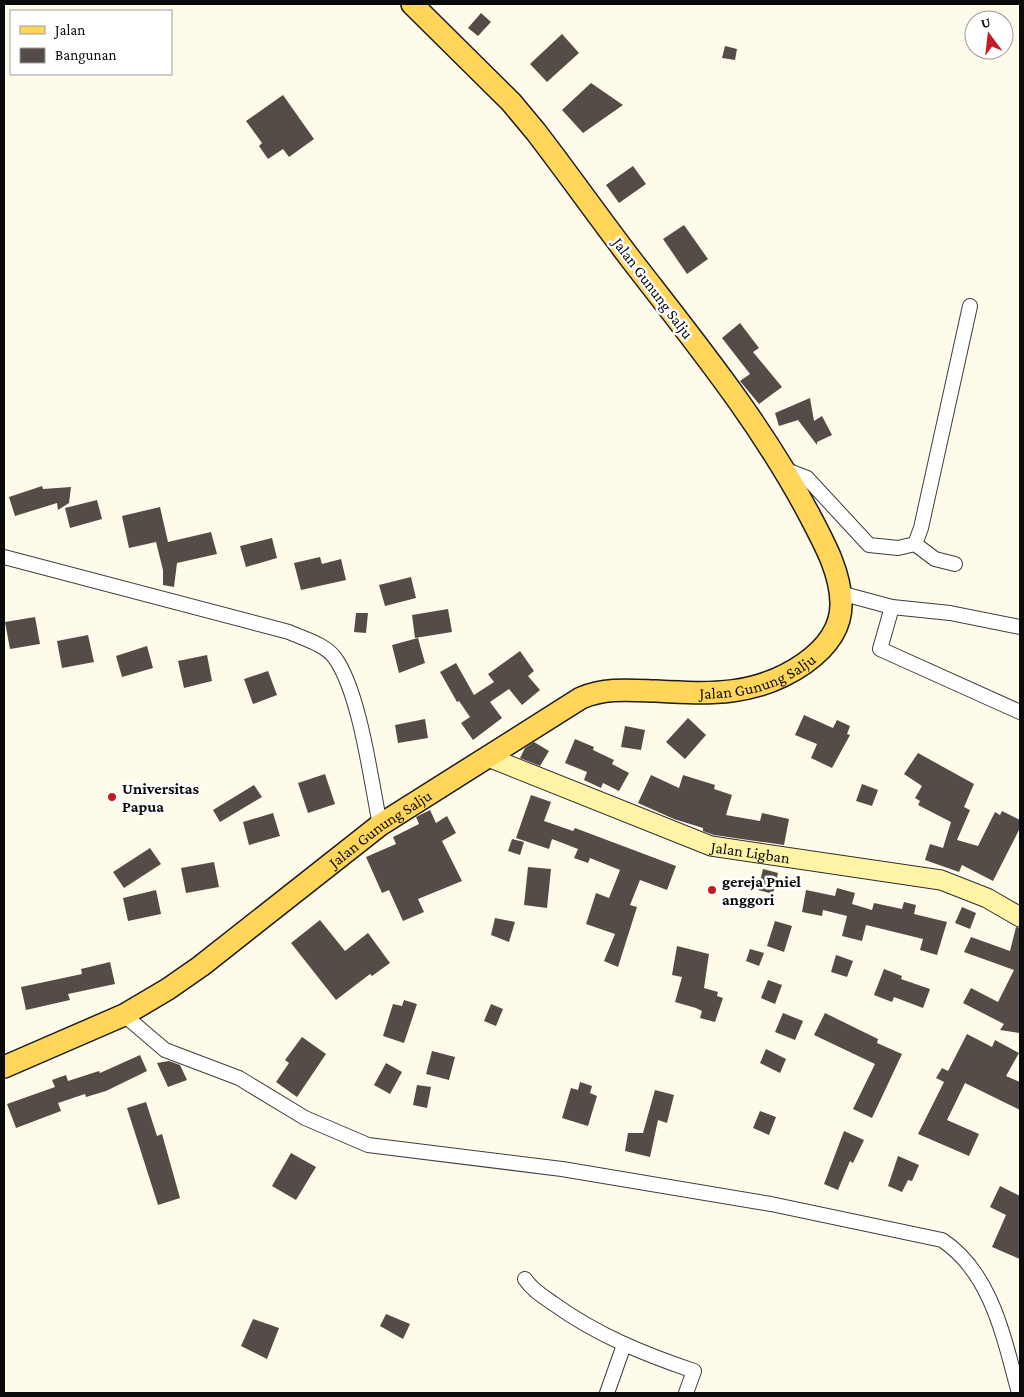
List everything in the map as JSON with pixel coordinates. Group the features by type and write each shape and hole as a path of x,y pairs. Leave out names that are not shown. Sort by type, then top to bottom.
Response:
{"main road":[{"name":"Jalan Gunung Salju","path":"4,1067 124,1015 201,966 380,825 572,703 596,692 621,689 722,693 747,690 774,680 803,664 828,642 836,628 840,614 840,593 830,556 784,469 740,401 536,132 511,102 412,4"},
{"name":"Jalan Ligban","path":"488,757 706,844 780,857 941,880 987,898 1020,917"}],"street":[{"path":"915,544 921,528 970,306"},
{"path":"784,469 807,478 869,546 898,548 915,544"},
{"path":"915,544 935,559 955,564"},
{"path":"4,557 289,632 319,645 334,657 346,678 380,825"},
{"path":"840,593 892,607 950,613 1020,627"},
{"path":"892,607 880,649 1020,712"},
{"path":"124,1015 165,1050 239,1078 305,1118 368,1145 562,1169 771,1204 942,1240 952,1247 973,1270 987,1292 1019,1393"},
{"path":"525,1279 532,1288 582,1324 624,1345 694,1371 686,1393"},
{"path":"607,1393 624,1345"}],"building":[{"path":"481,13 491,22 478,36 468,28"},
{"path":"562,34 579,53 547,82 530,64"},
{"path":"725,46 737,49 735,60 722,58"},
{"path":"591,83 623,105 583,133 562,110"},
{"path":"283,95 314,139 289,157 283,149 268,159 259,146 262,143 246,121"},
{"path":"633,166 646,184 619,203 606,185"},
{"path":"684,225 708,259 687,274 663,239"},
{"path":"740,323 759,348 753,352 782,387 759,404 740,381 750,374 722,338"},
{"path":"810,398 814,421 822,416 832,435 817,442 817,445 798,420 779,426 775,413"},
{"path":"42,486 43,489 71,487 69,503 58,510 57,503 15,516 9,497"},
{"path":"97,500 102,519 70,528 65,508"},
{"path":"160,507 168,542 211,532 217,554 177,563 174,587 163,585 163,570 156,542 129,548 122,516"},
{"path":"272,538 277,558 246,567 240,546"},
{"path":"320,557 322,564 341,559 346,580 301,590 294,563"},
{"path":"411,577 416,598 385,606 379,585"},
{"path":"448,609 452,632 415,638 412,615"},
{"path":"356,613 368,613 366,633 354,632"},
{"path":"35,617 40,644 10,649 5,622"},
{"path":"88,635 94,662 62,668 57,641"},
{"path":"418,638 425,663 399,673 392,645"},
{"path":"147,646 153,668 122,677 116,656"},
{"path":"520,651 534,671 528,676 540,690 522,705 509,689 490,702 502,718 473,740 461,723 470,717 459,701 457,702 440,672 456,663 474,695 494,682 488,674"},
{"path":"207,655 212,681 184,688 178,661"},
{"path":"268,671 277,695 253,704 244,679"},
{"path":"804,715 833,728 837,720 850,726 847,734 850,735 832,768 811,758 817,744 795,735"},
{"path":"688,718 706,735 685,759 666,742"},
{"path":"425,719 428,738 398,743 395,725"},
{"path":"625,726 645,730 641,750 621,747"},
{"path":"575,739 594,747 593,750 614,760 612,764 629,773 619,791 603,783 601,788 584,780 587,772 565,763"},
{"path":"534,742 549,751 540,766 520,758 525,748"},
{"path":"918,753 974,784 964,807 970,810 957,840 978,846 995,812 1000,815 1002,811 1020,820 1020,828 993,881 962,865 959,872 925,860 930,844 943,848 951,822 918,805 920,801 915,798 922,786 904,774"},
{"path":"325,774 335,804 308,813 298,783"},
{"path":"651,775 679,788 683,775 715,785 714,789 732,795 726,815 760,821 762,813 789,819 784,845 714,835 703,831 703,828 674,819 638,803"},
{"path":"862,784 878,790 872,806 856,801"},
{"path":"254,785 262,797 220,822 213,810"},
{"path":"531,795 551,802 544,821 573,831 575,828 676,866 667,890 640,880 630,905 637,907 618,967 604,961 615,934 586,924 596,893 609,898 620,870 590,858 588,863 574,858 578,849 552,839 549,849 516,838"},
{"path":"430,810 436,823 447,816 456,833 442,841 462,881 418,899 424,912 403,921 389,890 382,893 366,857 396,844 393,837 419,824 416,817"},
{"path":"273,813 280,836 249,845 243,822"},
{"path":"512,839 524,842 520,855 508,851"},
{"path":"150,848 161,864 124,888 113,872"},
{"path":"214,862 219,887 186,893 181,868"},
{"path":"528,867 551,869 547,908 524,905"},
{"path":"763,869 778,873 773,894 758,890"},
{"path":"837,888 855,893 852,904 872,910 874,903 902,909 904,902 916,905 914,914 947,922 937,955 920,950 923,939 866,925 862,941 842,936 847,916 823,910 822,916 802,912 806,890 835,896"},
{"path":"156,890 161,914 128,921 123,898"},
{"path":"962,907 976,913 970,929 955,923"},
{"path":"495,918 515,922 509,942 491,935"},
{"path":"320,920 345,951 368,933 390,963 372,976 370,974 336,1000 291,943"},
{"path":"775,921 792,926 784,952 767,946"},
{"path":"1016,927 1020,928 1019,1033 1000,1030 1004,1024 963,1003 971,988 998,1002 1014,970 964,952 971,937 1010,951"},
{"path":"677,946 709,954 704,988 718,992 717,996 723,998 715,1022 700,1018 702,1011 696,1008 675,1002 682,977 672,975"},
{"path":"750,949 764,953 759,966 746,961"},
{"path":"836,955 853,961 847,977 831,972"},
{"path":"110,962 115,984 68,994 70,1000 26,1010 21,987 82,974 81,969"},
{"path":"884,969 902,976 901,979 930,989 923,1008 894,997 892,1002 874,995"},
{"path":"768,980 782,985 775,1004 761,998"},
{"path":"404,1000 417,1004 404,1043 383,1036 393,1004 402,1006"},
{"path":"491,1004 503,1009 496,1026 484,1021"},
{"path":"783,1013 803,1021 795,1040 775,1032"},
{"path":"825,1013 878,1039 877,1043 902,1054 872,1118 853,1109 875,1064 814,1035"},
{"path":"967,1034 992,1047 995,1040 1019,1053 1006,1076 1020,1082 1020,1110 965,1083 947,1120 979,1134 969,1156 918,1134 944,1082 936,1078 942,1068 948,1071"},
{"path":"302,1037 326,1054 297,1097 276,1082 289,1063 285,1060"},
{"path":"766,1049 786,1059 780,1073 760,1063"},
{"path":"432,1051 455,1057 449,1080 426,1074"},
{"path":"140,1055 147,1071 106,1091 86,1097 85,1094 58,1103 61,1111 16,1128 7,1104 55,1087 52,1080 66,1075 68,1081 99,1071 100,1073"},
{"path":"169,1061 180,1065 187,1080 168,1087 157,1063"},
{"path":"386,1063 402,1072 390,1094 374,1085"},
{"path":"580,1082 592,1086 590,1093 597,1096 588,1126 562,1118 571,1088 578,1090"},
{"path":"417,1085 431,1087 427,1108 413,1105"},
{"path":"655,1090 674,1095 667,1123 658,1120 650,1157 625,1151 628,1133 643,1133"},
{"path":"146,1102 157,1136 162,1134 180,1198 158,1205 127,1108"},
{"path":"760,1111 776,1117 769,1135 753,1128"},
{"path":"844,1131 864,1140 853,1163 850,1161 838,1190 824,1184"},
{"path":"291,1153 316,1167 296,1200 272,1186"},
{"path":"898,1156 919,1165 912,1181 908,1180 902,1192 888,1186"},
{"path":"1000,1186 1020,1196 1020,1259 992,1247 1006,1215 990,1207"},
{"path":"386,1314 410,1324 403,1339 380,1326"},
{"path":"253,1319 279,1328 267,1359 241,1346"}],"place":[{"name":"Universitas Papua","path":"112,797"},
{"name":"gereja Pniel anggori","path":"712,890"}]}
